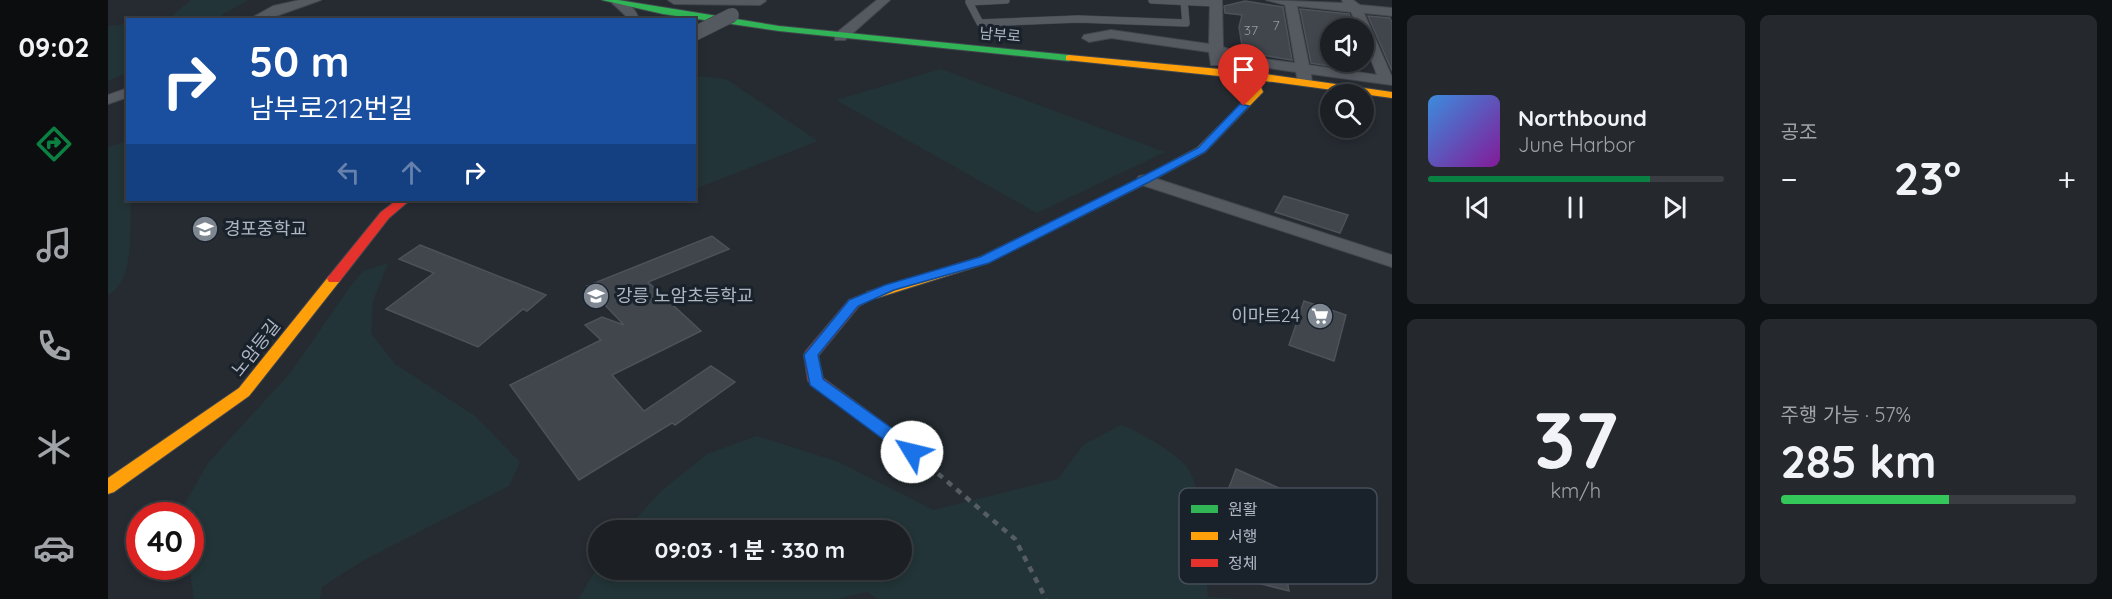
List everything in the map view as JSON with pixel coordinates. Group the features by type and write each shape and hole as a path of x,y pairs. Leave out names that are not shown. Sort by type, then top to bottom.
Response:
{"street":[{"path":"258,18 277,9 315,0"},
{"path":"674,0 761,1"},
{"path":"840,37 884,0"},
{"path":"1272,0 1351,4 1392,12"},
{"path":"1291,0 1303,76"},
{"path":"612,1 631,13 632,18"},
{"name":"남부로","path":"612,1 690,18"},
{"path":"696,33 761,1"},
{"path":"1216,2 1216,71"},
{"path":"1089,38 1111,34 1215,49 1303,76 1389,80 1351,4"},
{"name":"남부로","path":"696,19 840,37 1251,75 1303,76 1392,95"},
{"path":"912,452 816,381 811,355 823,337 854,303 889,288 984,260 1202,150 1258,92 1251,75"},
{"path":"108,100 126,93"},
{"path":"1145,180 1392,261"},
{"name":"노암등길","path":"108,488 244,392 384,215 403,201"}],"lane":[{"path":"1006,0 967,1 980,23 1078,19 1186,23 1184,1"},
{"path":"1152,0 1216,2"}],"path":[{"path":"912,452 1016,539 1046,599"}],"shaded area":[{"path":"191,0 248,0 217,18 169,18"},
{"path":"126,24 126,73 108,81 108,26"},
{"path":"941,69 1165,152 1037,213 836,100"},
{"path":"696,76 726,79 818,141 696,189"},
{"path":"125,142 126,201 131,201 127,265 117,287 108,295 108,147"},
{"path":"388,263 373,301 371,333 395,364 475,416 520,462 509,486 364,560 322,587 320,599 194,599 191,580 204,580 204,502 186,502 208,463 291,372 363,271"},
{"path":"1121,425 1158,444 1184,464 1196,488 1179,488 1179,584 1207,584 1208,597 1245,599 878,599 867,592 837,599 578,599 590,580 912,580 912,520 635,520 660,492 707,454 757,436 839,462 933,510 1058,479 1083,445"}],"building":[{"path":"1245,1 1283,7 1292,60 1243,52 1239,27 1242,15 1225,13 1224,6"},
{"path":"1300,9 1349,14 1351,18 1320,18 1320,64 1311,63"},
{"path":"1368,16 1390,18 1392,22 1392,71 1374,30 1374,18"},
{"path":"1284,196 1348,215 1340,233 1275,212"},
{"path":"712,236 729,249 648,282 701,331 612,375 644,411 711,366 735,382 675,425 672,423 579,480 510,385 601,340 585,325 602,317 624,325 587,286"},
{"path":"420,245 546,295 527,311 523,309 478,347 386,309 434,273 399,259"},
{"path":"1304,301 1346,315 1334,361 1289,345"},
{"path":"1236,469 1279,488 1229,488"},
{"path":"1262,584 1288,584 1289,591"}],"traffic: fast":[{"path":"606,0 779,29 1069,58"}],"traffic: slow":[{"path":"1069,58 1239,75 1392,95"},
{"path":"872,295 984,260 1201,150 1258,92 1251,75"},
{"path":"108,487 244,392 334,279"}],"traffic: jam":[{"path":"334,279 385,215 403,201"},
{"path":"872,295 854,303 811,355 816,381 912,452"}],"place":[{"name":"경포중학교","path":"205,229"},
{"name":"강릉 노암초등학교","path":"596,296"},
{"name":"이마트24","path":"1320,316"}],"route":[{"path":"912,452 816,381 811,355 823,337 854,303 889,288 984,260 1145,180 1202,150 1244,106"}]}
